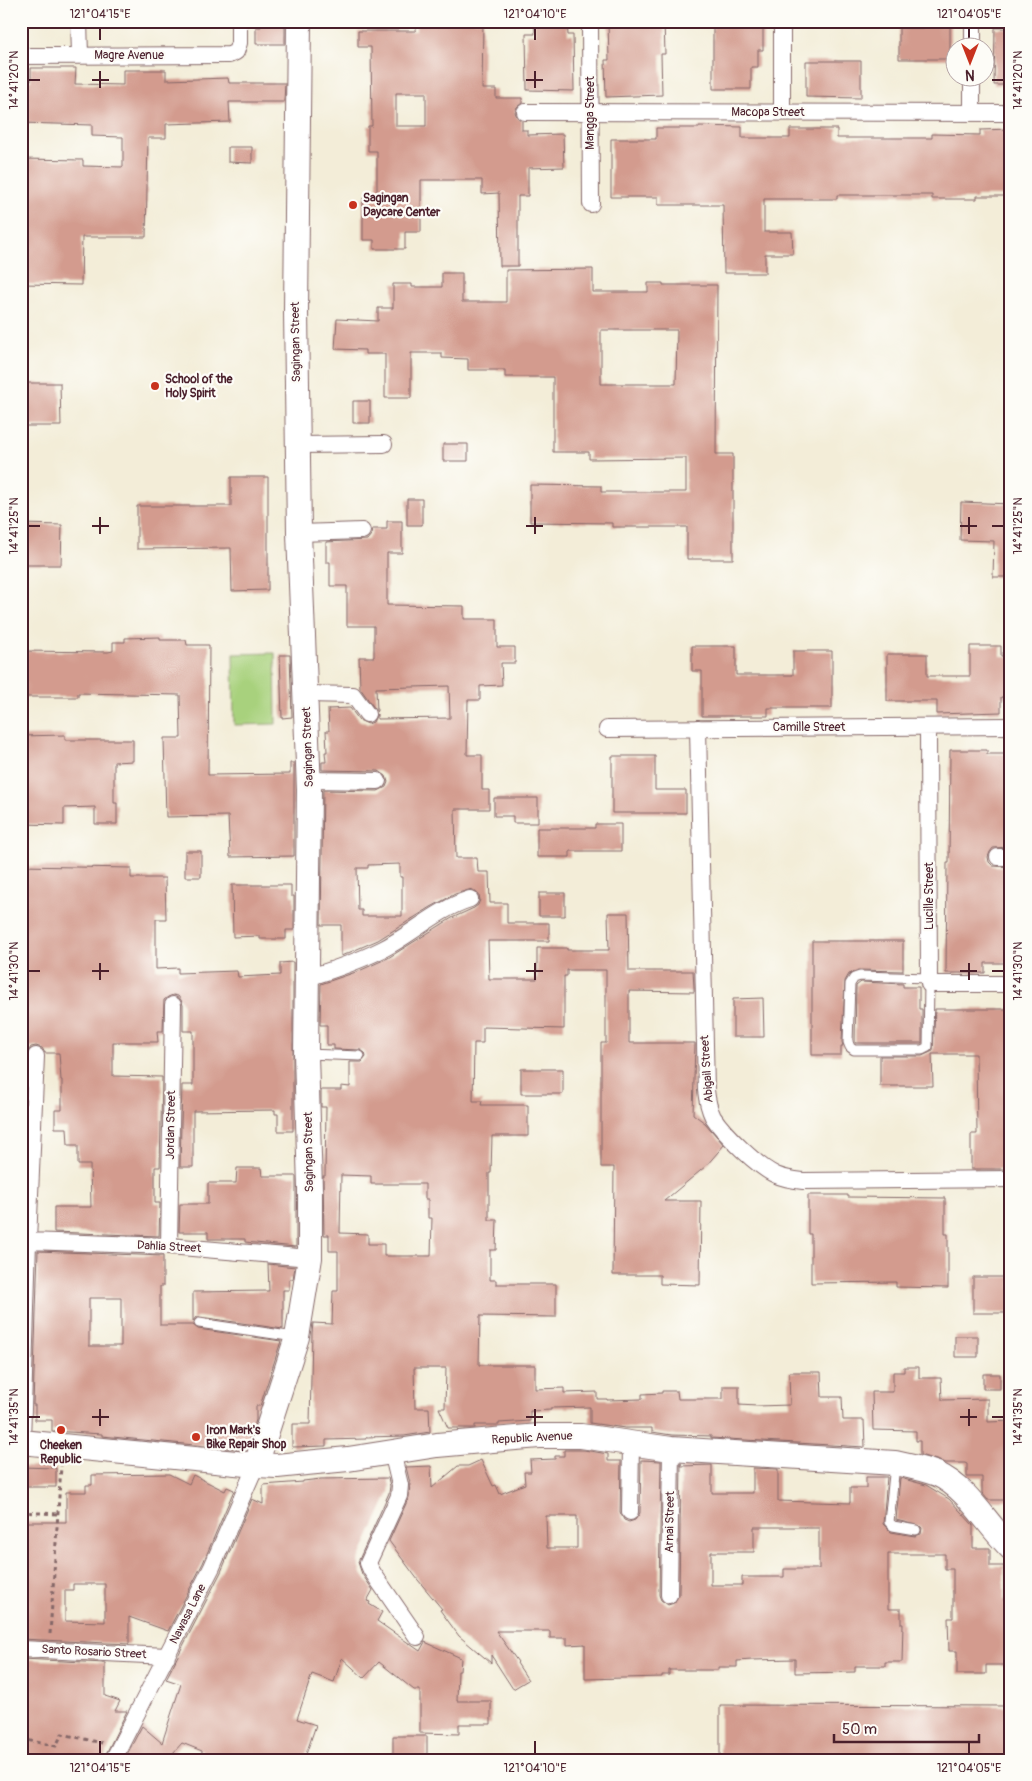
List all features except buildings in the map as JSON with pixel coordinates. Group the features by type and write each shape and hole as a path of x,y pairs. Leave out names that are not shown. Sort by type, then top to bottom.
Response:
{"main road":[{"name":"Sagingan Street","path":"256,1465 297,1337 310,1258 306,1054 309,780 299,533 296,311 299,21"},
{"name":"Republic Avenue","path":"22,1442 277,1466 306,1464 436,1445 539,1436 581,1436 671,1449 895,1464 915,1467 938,1475 958,1489 974,1504 998,1536 1011,1548"}],"street":[{"path":"79,21 80,55"},
{"name":"Magre Avenue","path":"21,56 229,55 236,52 239,43 239,21"},
{"name":"Mangga Street","path":"590,21 591,204"},
{"path":"782,21 782,113"},
{"path":"973,21 973,38"},
{"path":"972,88 972,113"},
{"name":"Macopa Street","path":"525,112 1011,113"},
{"path":"298,445 384,444"},
{"path":"299,533 362,531"},
{"path":"306,694 353,695 367,714"},
{"name":"Camille Street","path":"606,728 1011,726"},
{"name":"Lucille Street","path":"928,727 929,981"},
{"name":"Abigail Street","path":"698,728 706,1090 708,1103 716,1120 735,1143 762,1167 789,1179 803,1181 1011,1180"},
{"path":"309,780 378,781"},
{"path":"307,978 343,967 384,948 452,905 470,899"},
{"path":"929,981 1011,984"},
{"name":"Jordan Street","path":"169,1246 173,1005"},
{"path":"22,1442 36,1056"},
{"name":"Dahlia Street","path":"28,1241 169,1246 310,1258"},
{"path":"630,1512 631,1443"},
{"name":"Arnai Street","path":"669,1595 671,1449"},
{"path":"392,1452 400,1485 399,1496 368,1563 417,1637"},
{"name":"Nawasa Lane","path":"116,1754 212,1567 256,1465"},
{"name":"Santo Rosario Street","path":"21,1649 167,1656"}],"lane":[{"path":"860,976 929,981 928,1047 922,1050 854,1050 850,1047 848,1042 850,984 854,978 860,976"},
{"path":"306,1054 360,1056"},
{"path":"199,1323 297,1337"},
{"path":"895,1464 889,1522 893,1526 916,1530"}],"path":[{"path":"49,1650 63,1445"},
{"path":"21,1512 57,1514"},
{"path":"21,1739 56,1746 62,1734 116,1754"}],"green space":[{"path":"275,653 276,724 234,725 233,654"}],"place":[{"name":"Sagingan Daycare Center","path":"353,205"},
{"name":"School of the Holy Spirit","path":"155,386"},
{"name":"Cheeken Republic","path":"61,1430"},
{"name":"Iron Mark's Bike Repair Shop","path":"196,1437"}]}
